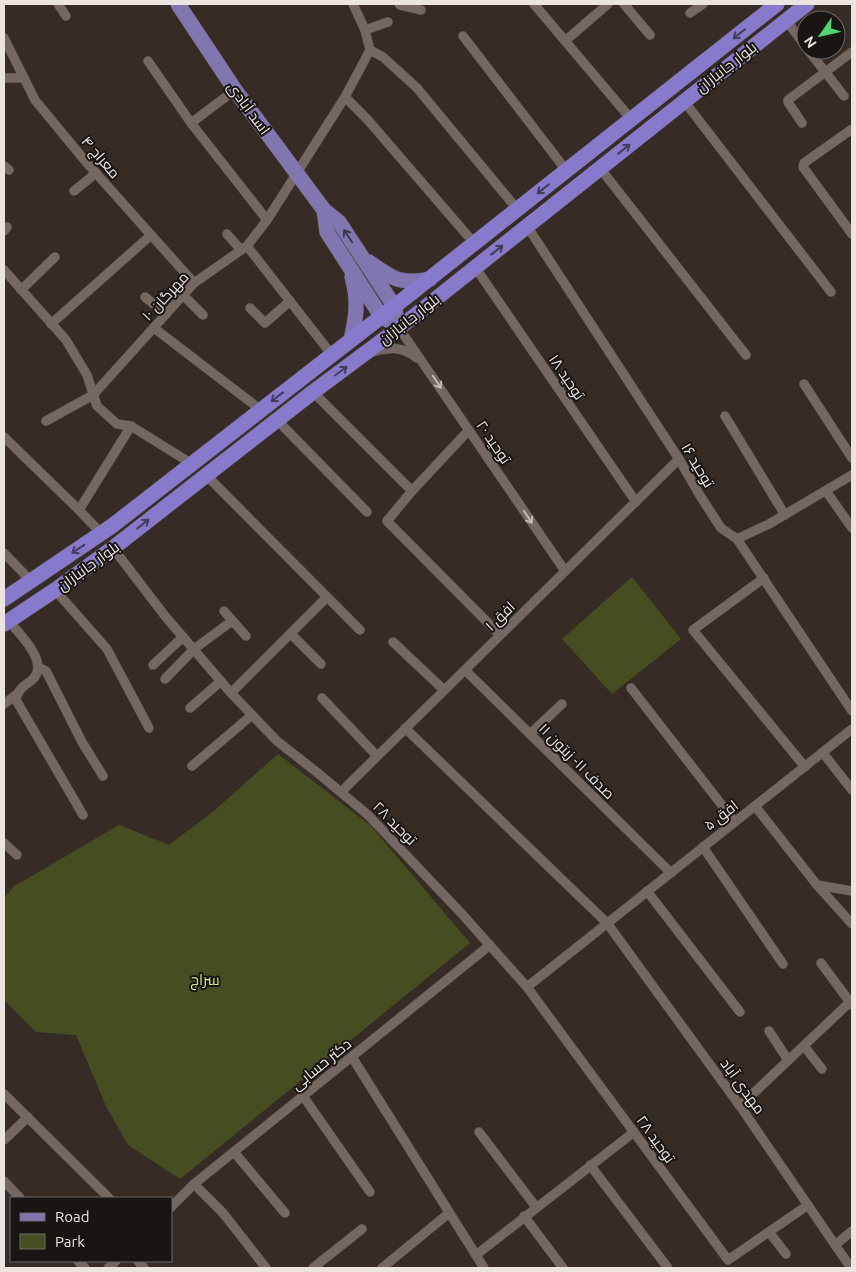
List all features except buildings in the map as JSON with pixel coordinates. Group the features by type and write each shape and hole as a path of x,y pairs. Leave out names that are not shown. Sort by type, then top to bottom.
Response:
{"highway":[{"name":"بلوار جانبازان","path":"6,622 55,590 113,548 313,392 399,328 806,4"},
{"name":"بلوار جانبازان","path":"4,599 101,533 192,464 430,279 774,5"}],"main road":[{"name":"اسد آبادی","path":"178,4 235,90 324,210 339,222 394,306"},
{"name":"اسد آبادی","path":"324,210 327,232 382,316"},
{"path":"361,255 384,273 400,280 413,282 430,279"},
{"path":"348,264 357,303 351,340"},
{"path":"394,306 399,328"},
{"path":"382,316 399,328"}],"street":[{"path":"58,4 66,16"},
{"path":"353,4 365,30 370,50 383,57 417,88 518,209"},
{"path":"399,4 421,10"},
{"path":"534,4 631,119"},
{"path":"565,41 608,4"},
{"path":"624,4 650,35"},
{"path":"690,13 703,4"},
{"path":"786,20 796,34"},
{"path":"365,30 388,22"},
{"path":"463,36 566,170"},
{"name":"معراج ۴","path":"4,38 35,100 96,173 194,283"},
{"name":"مهرگان ۱۰","path":"46,421 93,395 194,283 244,248 267,220 298,174 345,97 370,50"},
{"path":"802,122 788,101 852,52"},
{"path":"816,60 844,96"},
{"path":"148,61 191,123 267,220"},
{"path":"4,78 24,78"},
{"path":"191,123 235,90"},
{"path":"345,97 367,119 474,243"},
{"path":"684,102 832,292"},
{"path":"852,129 804,163 803,167 852,234"},
{"path":"600,168 746,355"},
{"path":"74,191 96,173"},
{"name":"توحید ۱۶","path":"528,226 680,459 699,494 721,528 737,539 852,710"},
{"path":"227,234 244,248 290,301 332,355"},
{"path":"51,324 151,235"},
{"path":"21,290 55,257"},
{"name":"توحید ۱۸","path":"475,267 636,502"},
{"path":"4,270 8,281 21,290 66,340 87,374 97,406 117,424 131,426 192,464"},
{"path":"183,295 203,315"},
{"path":"144,297 166,314"},
{"path":"250,308 265,323 290,301"},
{"path":"154,328 261,410"},
{"name":"توحید ۲۰","path":"399,328 565,571"},
{"path":"363,354 391,347 406,350 423,362"},
{"path":"804,384 852,458"},
{"path":"313,392 412,491"},
{"path":"725,416 785,515"},
{"path":"277,420 367,512"},
{"path":"80,510 131,426"},
{"path":"469,430 412,491 387,521 500,635"},
{"path":"4,437 80,510 101,533"},
{"name":"افق ۱","path":"341,792 680,459"},
{"path":"206,475 360,630"},
{"path":"737,539 785,515 852,475"},
{"path":"826,491 852,528"},
{"name":"توحید ۲۸","path":"113,548 165,616 231,693 276,741 368,815 401,848 527,986 634,1132 655,1154 728,1260 770,1232"},
{"path":"4,553 31,581"},
{"path":"764,578 693,630 805,767"},
{"path":"55,590 107,649 149,728"},
{"path":"231,693 327,597"},
{"path":"224,611 246,636"},
{"path":"165,679 194,649 232,620"},
{"path":"4,704 34,678 38,667 36,655 6,622"},
{"path":"291,634 321,664"},
{"path":"153,665 183,637"},
{"path":"393,642 444,690"},
{"path":"38,667 46,671 82,742 103,776"},
{"name":"صدف ۱۱- زیتون ۱۱","path":"465,670 671,873"},
{"path":"190,708 221,681"},
{"path":"631,688 736,822"},
{"path":"16,694 18,706 83,815"},
{"path":"322,698 377,756"},
{"path":"530,734 562,704"},
{"path":"192,766 252,715"},
{"name":"مهدی آباد","path":"405,728 607,923 740,1106 851,1268"},
{"name":"افق ۵","path":"607,923 852,729"},
{"path":"822,753 852,790"},
{"path":"755,806 817,885 852,924"},
{"path":"4,843 17,855"},
{"path":"703,847 783,964"},
{"path":"817,885 852,890"},
{"path":"647,891 740,1012"},
{"path":"527,986 607,923"},
{"name":"دکتر حسابی","path":"172,1206 194,1184 490,945"},
{"path":"740,1106 851,1004 821,964"},
{"path":"769,1032 788,1060"},
{"path":"804,1046 822,1069"},
{"path":"352,1057 484,1268"},
{"path":"4,1094 109,1197"},
{"path":"303,1096 370,1192"},
{"path":"4,1140 28,1117"},
{"path":"479,1132 536,1207"},
{"path":"476,1255 634,1132"},
{"path":"234,1152 285,1213"},
{"path":"590,1165 668,1268"},
{"path":"4,1181 19,1197"},
{"path":"194,1184 223,1213 266,1268"},
{"path":"786,1254 770,1232 808,1205"},
{"path":"382,1268 449,1212"},
{"path":"524,1216 563,1268"},
{"path":"313,1268 362,1230"},
{"path":"835,1245 852,1231"}],"green space":[{"path":"632,577 681,639 612,694 562,639"},
{"name":"سراج","path":"278,754 371,826 470,943 180,1179 128,1145 106,1106 76,1035 36,1032 4,1000 4,898 13,887 119,825 169,845 215,810"}]}
